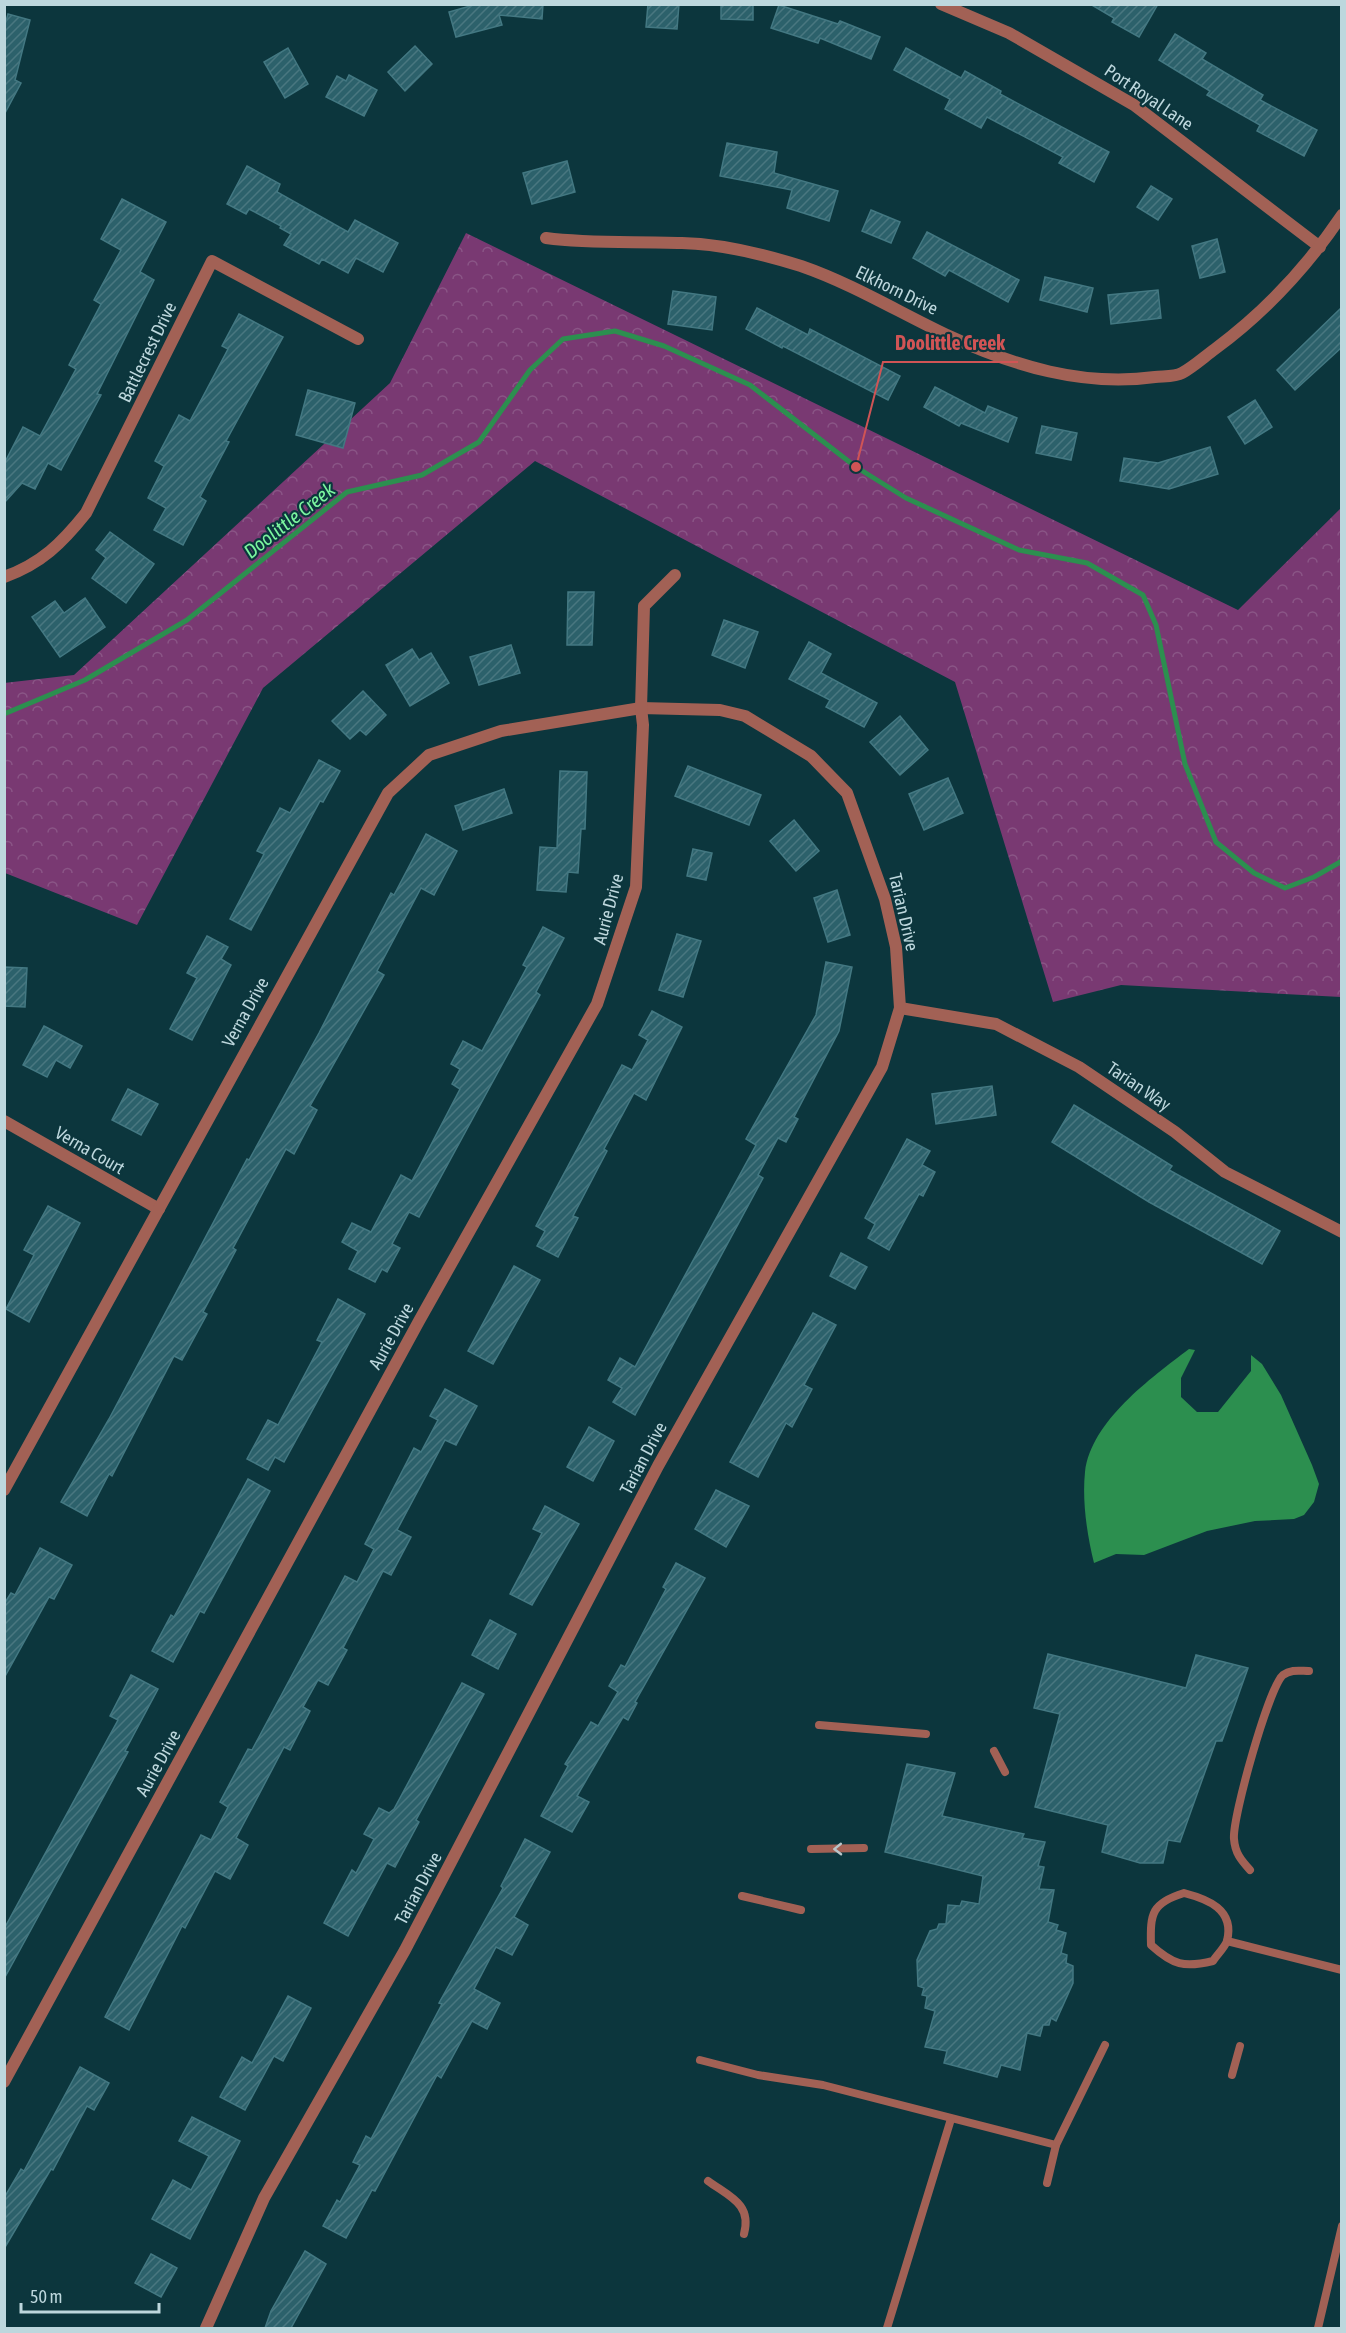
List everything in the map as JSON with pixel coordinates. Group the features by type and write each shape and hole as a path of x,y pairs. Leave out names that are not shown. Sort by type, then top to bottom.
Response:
{"street":[{"name":"Port Royal Lane","path":"941,4 1009,33 1134,105 1320,247"},
{"name":"Elkhorn Drive","path":"546,238 568,241 684,243 756,253 803,267 836,281 951,337 1011,362 1070,377 1131,381 1180,374 1244,327 1285,289 1320,247 1341,215"},
{"name":"Battlecrest Drive","path":"4,577 24,570 62,544 86,513 212,261 358,339"},
{"name":"Aurie Drive","path":"4,2082 419,1321 597,1004 636,887 643,725 641,708 644,606 675,575"},
{"name":"Tarian Drive","path":"206,2328 264,2198 405,1950 658,1466 882,1067 900,1008 896,947 885,899 847,793 811,756 745,716 720,710 641,708"},
{"name":"Verna Drive","path":"4,1490 8,1474 159,1209 388,793 429,755 501,731 641,708"},
{"name":"Tarian Way","path":"900,1008 996,1024 1079,1066 1175,1132 1225,1172 1341,1232"},
{"name":"Verna Court","path":"4,1121 159,1209"}],"lane":[{"path":"1250,1870 1238,1857 1234,1839 1235,1818 1254,1752 1276,1684 1283,1675 1293,1670 1309,1671"},
{"path":"819,1725 926,1734"},
{"path":"994,1751 1005,1772"},
{"path":"811,1849 864,1848"},
{"path":"1184,1893 1210,1900 1225,1916 1227,1941 1213,1961 1193,1966 1168,1961 1151,1945 1150,1920 1164,1899 1184,1893"},
{"path":"742,1896 801,1910"},
{"path":"1227,1941 1341,1970"},
{"path":"1047,2183 1056,2145 1105,2045"},
{"path":"1232,2076 1240,2046"},
{"path":"700,2060 758,2075 823,2085 1056,2145"},
{"path":"887,2328 951,2119"},
{"path":"708,2181 743,2208 748,2220 744,2234"},
{"path":"1318,2328 1341,2226"}],"green space":[{"path":"466,233 1238,610 1341,508 1341,997 1121,985 1053,1002 955,682 535,461 263,688 137,925 5,873 4,683 74,675 390,383"}],"shaded area":[{"path":"1189,1349 1195,1350 1181,1378 1181,1397 1197,1412 1218,1412 1251,1371 1251,1355 1262,1364 1281,1395 1312,1465 1319,1484 1314,1502 1304,1515 1294,1519 1255,1521 1207,1531 1144,1555 1116,1554 1094,1563 1087,1530 1084,1495 1085,1472 1090,1453 1098,1435 1125,1402"}],"building":[{"path":"477,4 543,4 542,19 499,15 502,25 456,37 449,12"},
{"path":"648,4 679,4 677,29 646,27"},
{"path":"721,4 753,4 753,20 721,19"},
{"path":"1090,4 1158,4 1139,37 1112,22 1114,18"},
{"path":"779,5 838,24 840,21 880,37 871,59 820,38 818,43 771,28"},
{"path":"8,14 30,20 15,80 21,83 4,115 4,28"},
{"path":"1175,34 1206,53 1202,59 1263,95 1260,100 1317,130 1304,156 1257,131 1260,125 1207,95 1210,91 1159,60"},
{"path":"415,46 432,64 405,91 388,72"},
{"path":"288,48 308,84 285,98 264,62"},
{"path":"906,48 961,78 965,71 1001,91 1000,94 1109,152 1094,182 1059,163 1063,157 987,117 981,128 945,109 950,99 894,70"},
{"path":"349,75 377,90 364,116 326,97 337,76 346,81"},
{"path":"727,143 777,152 774,173 838,191 829,221 787,208 792,190 720,176"},
{"path":"567,161 575,192 532,204 523,173"},
{"path":"247,166 280,184 277,192 348,232 355,220 398,243 383,272 356,258 348,273 322,259 319,264 284,245 291,234 280,228 281,226 249,209 246,214 227,204"},
{"path":"1151,186 1172,199 1158,220 1137,207"},
{"path":"122,199 166,222 140,272 154,280 97,394 101,395 61,470 48,463 35,489 22,483 4,503 4,464 23,427 40,436 76,369 69,365 101,304 94,300 121,250 101,239"},
{"path":"871,210 900,222 891,243 862,231"},
{"path":"927,232 1019,280 1008,302 949,270 945,276 913,258"},
{"path":"1217,239 1225,272 1200,278 1192,246"},
{"path":"1045,277 1093,288 1087,312 1040,300"},
{"path":"1158,290 1161,318 1111,324 1108,295"},
{"path":"673,291 716,297 712,330 668,324"},
{"path":"757,308 808,335 810,329 900,376 888,400 746,329"},
{"path":"1341,308 1341,348 1295,390 1277,370"},
{"path":"239,314 283,337 226,441 229,442 200,497 206,501 183,545 154,530 166,508 148,498 164,466 155,461 179,415 190,421 228,349 222,346"},
{"path":"935,387 985,413 988,406 1017,418 1008,442 961,423 959,426 924,407"},
{"path":"308,390 355,403 343,448 296,435"},
{"path":"1255,400 1272,427 1245,444 1228,417"},
{"path":"1042,426 1077,433 1071,460 1036,453"},
{"path":"1210,447 1218,474 1169,489 1120,481 1124,458 1158,463"},
{"path":"110,532 154,564 126,603 92,578 106,558 96,550"},
{"path":"568,592 594,592 592,645 567,645"},
{"path":"85,598 105,627 60,657 32,617 55,601 64,613"},
{"path":"724,620 758,632 745,668 712,655"},
{"path":"809,642 831,654 821,673 877,703 864,727 826,707 830,700 789,679"},
{"path":"511,645 520,673 479,685 470,657"},
{"path":"412,649 419,660 431,653 449,683 410,706 386,665"},
{"path":"363,691 386,715 366,735 360,730 350,739 332,721"},
{"path":"900,716 928,750 900,775 870,742"},
{"path":"319,760 340,771 323,802 320,801 251,930 230,919 264,854 257,851 280,808 290,813"},
{"path":"688,766 761,795 749,825 675,796"},
{"path":"560,771 587,772 585,829 581,829 578,873 568,872 566,892 537,890 540,847 557,848"},
{"path":"948,778 963,813 924,830 909,794"},
{"path":"504,789 512,813 463,830 455,806"},
{"path":"794,820 819,851 796,871 770,841"},
{"path":"426,834 457,851 434,895 421,888 377,971 384,975 310,1106 317,1110 294,1154 286,1149 233,1248 236,1250 203,1312 207,1314 182,1360 174,1356 112,1476 109,1474 87,1516 61,1502 109,1419 247,1159 249,1160 319,1033 391,893 394,895"},
{"path":"693,849 712,853 706,880 687,876"},
{"path":"837,890 850,935 828,942 814,898"},
{"path":"543,927 564,938 536,992 540,995 419,1217 409,1212 392,1244 400,1248 387,1272 382,1269 375,1282 349,1269 358,1251 342,1242 352,1223 371,1232 401,1175 412,1181 460,1089 452,1084 460,1069 451,1064 463,1041 482,1051 527,967 523,965"},
{"path":"677,934 701,941 683,997 659,990"},
{"path":"207,936 228,947 221,959 231,965 192,1040 170,1029 197,978 187,973"},
{"path":"826,962 852,967 839,1031 794,1117 798,1119 786,1142 778,1138 758,1175 763,1178 635,1415 613,1402 622,1388 608,1380 620,1358 635,1367 756,1145 746,1139 816,1015"},
{"path":"4,967 27,968 25,1007 4,1006"},
{"path":"652,1011 682,1027 646,1100 634,1093 604,1149 607,1151 573,1216 578,1218 558,1257 537,1246 545,1231 536,1226 622,1065 632,1070 648,1040 639,1035"},
{"path":"44,1026 82,1046 70,1068 56,1060 47,1077 23,1065"},
{"path":"992,1086 996,1115 936,1124 932,1094"},
{"path":"128,1089 158,1104 141,1135 112,1120"},
{"path":"1074,1105 1172,1166 1169,1170 1280,1231 1262,1264 1149,1202 1052,1142"},
{"path":"907,1139 930,1151 922,1165 935,1172 923,1196 919,1194 889,1250 868,1238 875,1224 865,1218"},
{"path":"48,1206 80,1223 29,1322 6,1309 34,1255 24,1250"},
{"path":"841,1253 867,1267 855,1289 830,1276"},
{"path":"514,1266 540,1280 493,1364 468,1351"},
{"path":"338,1299 365,1314 284,1462 275,1457 268,1470 247,1459 268,1420 278,1425 322,1342 317,1340"},
{"path":"813,1313 836,1325 804,1385 812,1389 792,1427 786,1423 758,1477 730,1462"},
{"path":"445,1389 477,1406 456,1445 445,1440 397,1530 411,1537 391,1575 383,1571 343,1648 347,1650 328,1685 318,1680 303,1707 310,1711 290,1750 284,1747 236,1838 248,1845 230,1879 215,1871 185,1928 182,1926 129,2030 105,2017 201,1835 211,1840 228,1807 220,1802 248,1749 252,1750 345,1576 357,1582 374,1549 365,1544 414,1448 421,1452 438,1420 430,1416"},
{"path":"589,1427 614,1441 593,1481 567,1467"},
{"path":"248,1479 270,1491 204,1613 200,1611 173,1662 152,1651 171,1615 174,1617"},
{"path":"716,1490 749,1506 726,1547 695,1529"},
{"path":"545,1506 579,1524 532,1605 510,1594 542,1533 533,1529"},
{"path":"40,1548 72,1565 54,1599 49,1597 4,1678 4,1604 11,1593 15,1595"},
{"path":"676,1563 705,1578 635,1702 637,1703 628,1720 623,1717 577,1796 589,1802 572,1832 541,1816 568,1766 565,1764 591,1722 598,1726 618,1692 609,1686 621,1665 625,1667 666,1589 663,1587"},
{"path":"490,1620 516,1634 498,1669 472,1655"},
{"path":"1048,1654 1186,1688 1196,1655 1248,1668 1222,1741 1216,1741 1180,1842 1168,1840 1163,1863 1140,1863 1102,1852 1108,1825 1035,1807 1060,1714 1034,1708"},
{"path":"131,1675 158,1689 125,1751 128,1752 4,1979 4,1929 118,1720 110,1716"},
{"path":"462,1683 484,1694 416,1820 419,1822 395,1867 387,1863 348,1936 324,1923 352,1870 356,1873 374,1839 364,1834 379,1808 389,1813 394,1809"},
{"path":"907,1764 955,1773 942,1816 1024,1834 1022,1838 1045,1842 1038,1866 1044,1867 1039,1889 1054,1890 1048,1922 1058,1925 1056,1930 1066,1933 1061,1953 1067,1955 1066,1963 1073,1966 1073,1983 1056,2021 1051,2018 1049,2025 1043,2025 1040,2036 1027,2033 1020,2070 1001,2065 997,2077 944,2063 947,2051 925,2047 935,2011 925,2008 927,1996 922,1995 924,1988 918,1986 917,1960 930,1931 937,1929 939,1924 946,1924 948,1905 960,1906 962,1901 979,1904 983,1876 885,1852"},
{"path":"525,1839 550,1852 514,1917 528,1925 512,1955 496,1947 474,1989 500,2003 487,2029 472,2021 441,2078 437,2075 375,2191 372,2190 346,2238 323,2226 337,2200 340,2202 360,2165 353,2162 366,2136 371,2139 442,2004 439,2003 503,1888 501,1886"},
{"path":"288,1996 311,2008 283,2061 274,2056 245,2110 220,2097 242,2057 252,2063"},
{"path":"80,2067 109,2083 94,2110 87,2106 53,2170 51,2169 4,2249 4,2198 21,2169 24,2171"},
{"path":"192,2117 240,2141 190,2239 152,2219 173,2180 191,2190 209,2156 179,2141"},
{"path":"305,2251 326,2264 291,2328 265,2328 271,2311"},
{"path":"151,2254 177,2268 161,2297 135,2283"}],"waterway":[{"name":"Doolittle Creek","path":"4,714 85,680 187,620 347,492 422,475 479,442 530,370 563,339 615,331 664,346 750,385 856,467 906,498 1019,550 1087,563 1143,595 1156,625 1185,764 1216,842 1254,873 1285,888 1314,877 1342,861"}],"place":[{"name":"Doolittle Creek","path":"856,467"}]}
